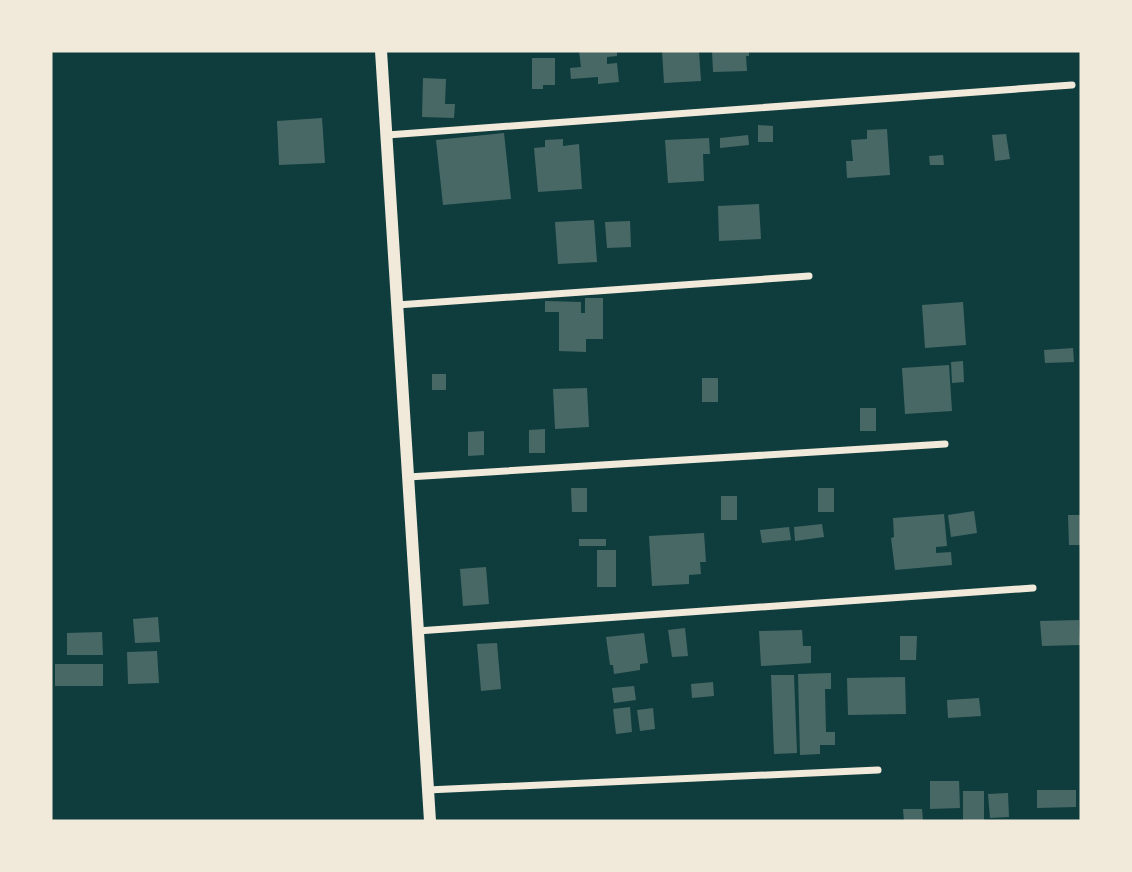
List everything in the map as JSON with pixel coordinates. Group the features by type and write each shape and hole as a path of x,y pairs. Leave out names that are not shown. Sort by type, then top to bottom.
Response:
{"street":[{"path":"381,51 430,821"},
{"path":"387,135 1072,85"},
{"path":"397,305 809,276"},
{"path":"407,477 945,444"},
{"path":"417,631 1033,588"},
{"path":"427,790 878,770"}],"building":[{"path":"579,51 617,51 617,56 607,57 607,64 617,63 619,82 598,84 598,77 571,79 570,68 581,67"},
{"path":"662,51 699,51 701,81 664,83"},
{"path":"712,51 749,51 749,56 746,56 747,71 713,72"},
{"path":"532,58 555,58 555,85 532,89"},
{"path":"423,78 446,79 445,104 455,104 454,118 422,117"},
{"path":"322,118 325,163 279,165 277,121"},
{"path":"758,125 773,126 773,142 758,142"},
{"path":"887,129 890,175 847,178 846,161 853,161 851,140 867,139 867,130"},
{"path":"504,133 511,199 443,205 436,140"},
{"path":"1006,134 1010,159 995,161 992,135"},
{"path":"748,135 749,145 720,148 720,138"},
{"path":"709,138 710,154 703,154 704,181 668,183 665,140"},
{"path":"563,139 563,146 579,144 582,189 538,192 534,148 545,147 545,140"},
{"path":"943,155 944,165 930,165 929,156"},
{"path":"759,204 761,239 719,241 718,206"},
{"path":"594,220 597,262 558,264 555,222"},
{"path":"630,221 631,247 607,248 605,222"},
{"path":"585,298 603,298 603,339 586,339 586,352 559,351 559,312 545,312 545,301 581,302 581,313 585,313"},
{"path":"963,302 966,345 925,348 922,305"},
{"path":"1073,348 1074,362 1045,363 1044,350"},
{"path":"963,361 964,382 952,383 951,362"},
{"path":"949,365 952,411 905,414 902,368"},
{"path":"432,374 446,374 446,390 432,390"},
{"path":"702,378 718,378 718,402 702,402"},
{"path":"587,388 589,427 555,429 553,389"},
{"path":"860,408 876,408 876,431 860,431"},
{"path":"545,429 545,453 529,453 529,430"},
{"path":"484,431 484,455 468,456 468,432"},
{"path":"571,488 587,488 587,512 572,512"},
{"path":"818,488 834,488 834,512 818,512"},
{"path":"721,496 737,496 737,520 721,520"},
{"path":"974,511 977,533 951,537 948,515"},
{"path":"944,514 947,546 936,547 936,553 951,552 952,565 895,570 891,538 894,537 893,518"},
{"path":"1068,515 1081,515 1081,545 1069,545"},
{"path":"822,524 824,537 795,541 794,527"},
{"path":"789,527 791,540 762,543 760,530"},
{"path":"704,533 706,562 700,562 701,574 689,575 689,584 652,586 649,536"},
{"path":"579,539 606,539 606,546 579,546"},
{"path":"597,550 616,550 616,587 597,587"},
{"path":"486,567 489,604 463,606 460,569"},
{"path":"158,617 160,642 135,643 133,619"},
{"path":"1079,620 1080,645 1042,646 1040,621"},
{"path":"685,628 688,656 672,657 668,630"},
{"path":"802,630 803,646 811,646 811,663 761,666 759,631"},
{"path":"102,632 103,655 67,655 67,633"},
{"path":"644,633 648,663 640,664 640,670 614,674 606,637"},
{"path":"900,636 917,636 916,660 900,660"},
{"path":"497,643 501,689 481,691 477,644"},
{"path":"157,651 159,683 128,684 127,652"},
{"path":"55,664 103,664 103,686 55,686"},
{"path":"831,673 831,689 825,689 826,732 835,732 835,745 820,745 820,754 800,755 798,674"},
{"path":"771,675 794,675 797,753 774,754"},
{"path":"905,677 906,714 848,715 847,678"},
{"path":"713,682 714,696 692,698 691,684"},
{"path":"634,686 636,700 614,703 612,688"},
{"path":"979,698 981,716 948,718 947,700"},
{"path":"630,707 632,732 616,734 613,709"},
{"path":"653,708 655,729 640,731 637,710"},
{"path":"930,781 959,781 960,808 930,809"},
{"path":"1037,790 1076,790 1076,807 1037,808"},
{"path":"963,791 984,791 984,821 963,821"},
{"path":"1008,793 1009,817 990,818 988,794"},
{"path":"903,809 922,809 923,821 904,821"}]}
